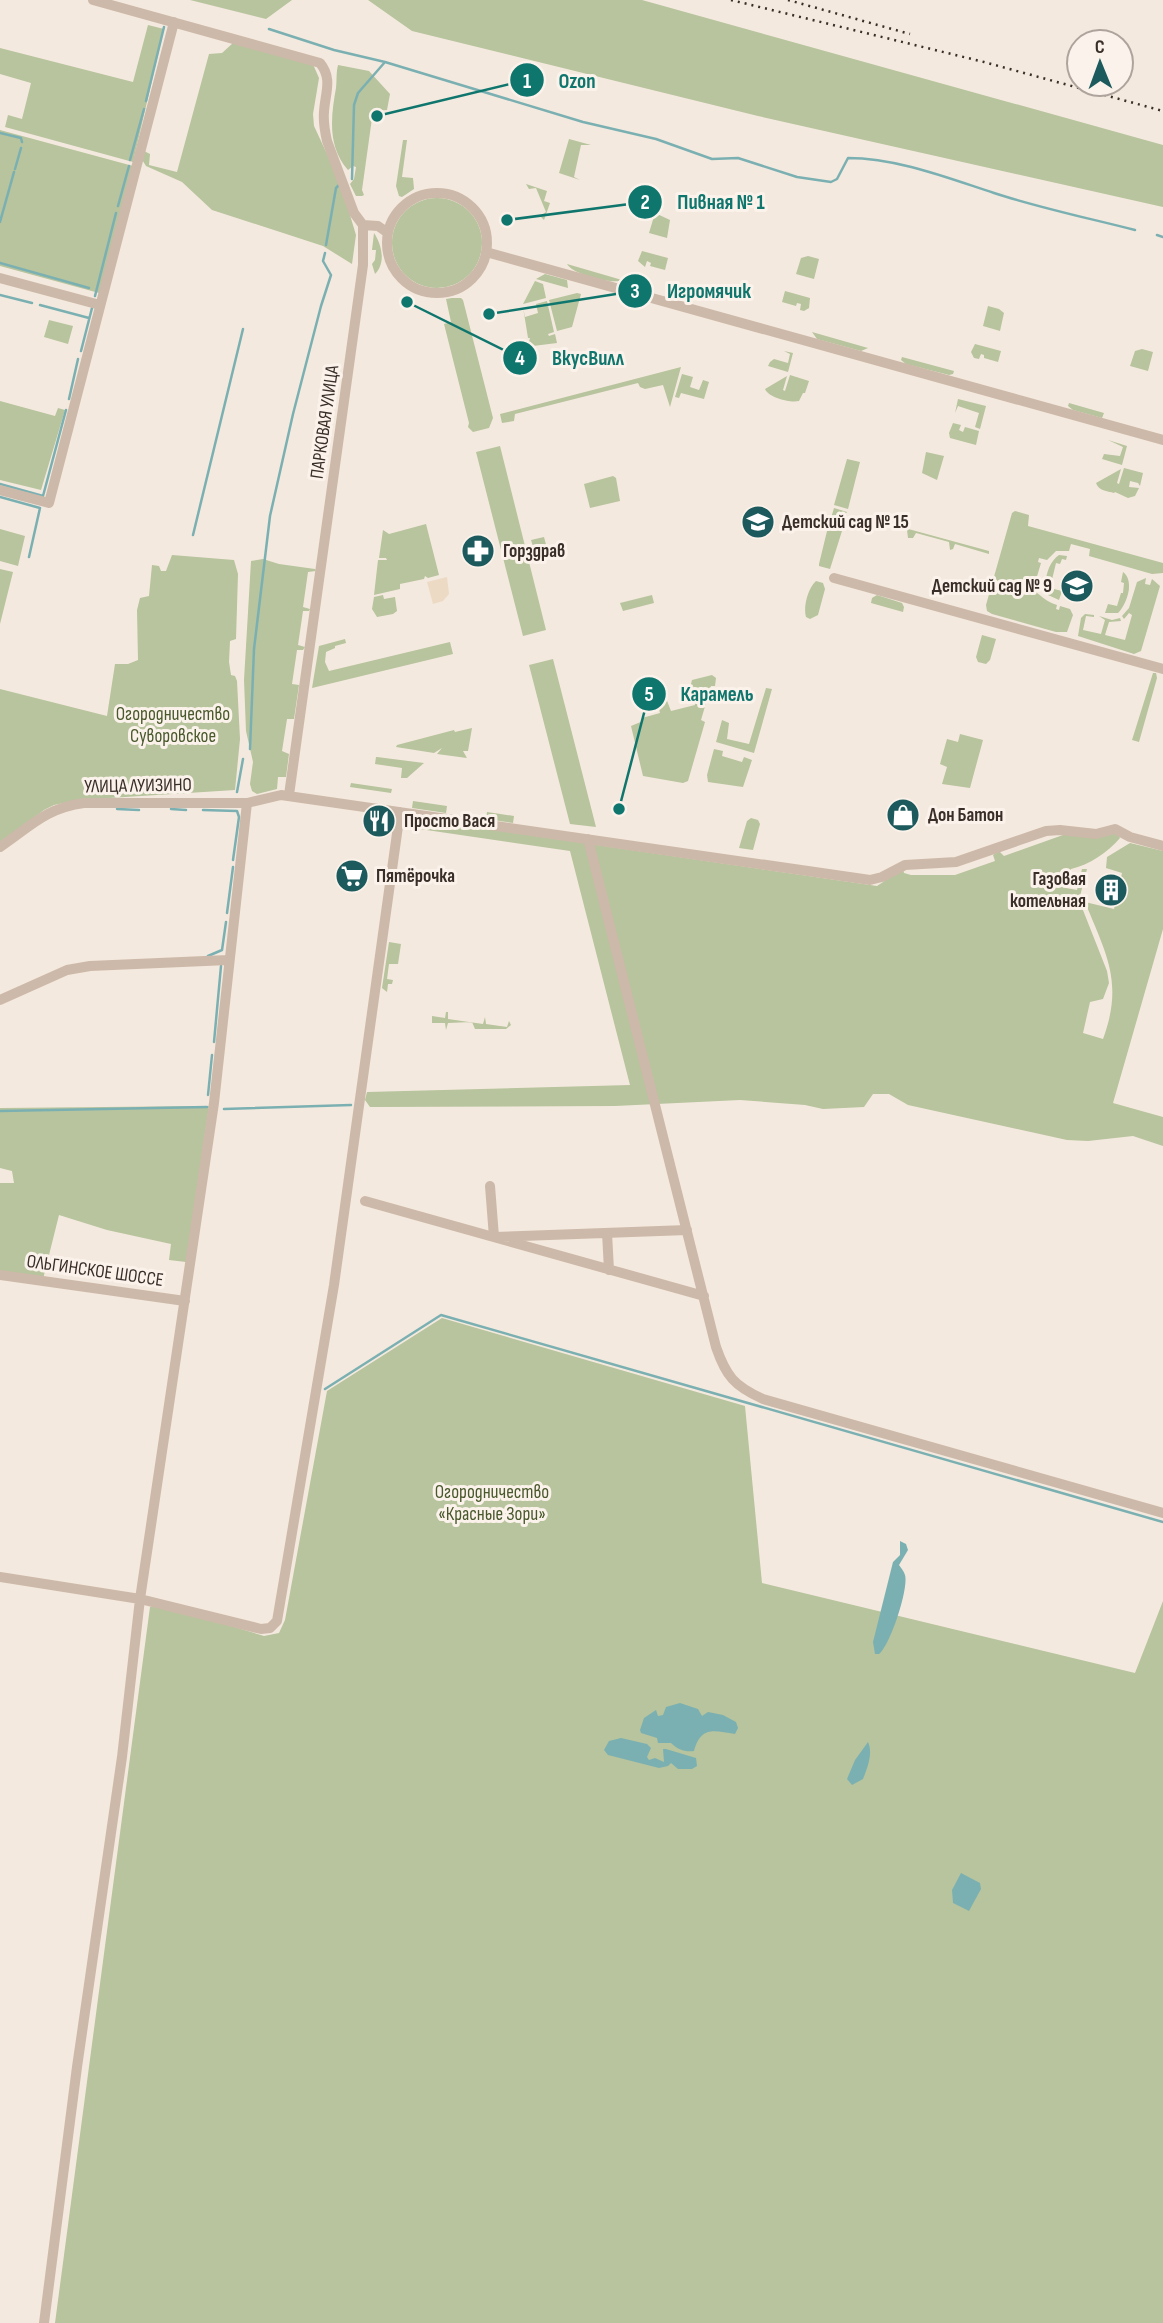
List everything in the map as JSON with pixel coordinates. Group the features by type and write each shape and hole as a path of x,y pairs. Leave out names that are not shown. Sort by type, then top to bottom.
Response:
{"street":[{"path":"0,489 49,503 174,22 93,0"},
{"name":"ПАРКОВАЯ УЛИЦА","path":"174,22 320,63 328,75 329,85 325,96 323,121 327,141 354,214 363,225 360,294 289,795"},
{"path":"431,193 452,195 477,213 486,232 486,252 480,268 469,281 455,289 432,292 407,283 394,268 387,245 388,233 397,213 411,201 431,193"},
{"path":"363,225 378,226 388,233"},
{"path":"486,252 1163,440"},
{"path":"0,278 100,305"},
{"path":"834,578 1163,669"},
{"name":"УЛИЦА ЛУИЗИНО","path":"0,847 51,811 66,805 247,803 273,795 289,795 870,880 905,865 956,862 1046,831 1060,830 1086,835 1115,830 1163,846"},
{"path":"44,2323 77,2067 122,1757 140,1599 214,1103 247,803"},
{"path":"0,1577 140,1599 261,1629 270,1628 277,1621 334,1285 400,812"},
{"path":"588,839 723,1368 742,1389 763,1399 1163,1513"},
{"path":"0,1000 67,970 90,966 228,960"},
{"path":"490,1186 494,1237"},
{"path":"365,1200 704,1296"},
{"path":"494,1237 687,1230"},
{"path":"607,1233 610,1270"},
{"name":"ОЛЬГИНСКОЕ ШОССЕ","path":"0,1275 185,1301"}],"green space":[{"path":"190,0 292,0 266,19"},
{"path":"368,0 642,0 1163,145 1163,207 758,116 412,31"},
{"path":"148,25 164,29 133,162 5,127 8,115 22,119 31,83 0,74 0,48 133,82"},
{"path":"233,43 312,62 319,78 313,114 314,126 340,182 356,235 352,264 323,246 212,210 182,182 146,166 141,158 144,151 150,154 149,165 177,172 209,54 222,53"},
{"path":"338,65 369,71 390,94 387,110 373,111 362,196 356,196 350,184 354,179 356,167 348,170 341,161 332,131"},
{"path":"0,130 133,166 99,293 0,266"},
{"path":"569,139 591,145 581,145 574,177 580,180 559,173"},
{"path":"403,140 407,140 402,177 413,178 414,189 402,197 399,196 396,186"},
{"path":"526,184 547,191 544,201 550,203 544,220 540,216 546,212 536,188 529,189"},
{"path":"437,198 462,206 474,218 482,243 474,268 462,280 437,288 412,280 400,268 392,243 400,218 412,206"},
{"path":"655,213 670,220 667,238 649,233"},
{"path":"374,233 382,254 381,265 375,274 372,264 376,250 372,250"},
{"path":"642,251 668,258 665,270 650,266 651,263 647,261 645,267 638,261"},
{"path":"808,256 819,259 814,279 796,274 801,258"},
{"path":"567,264 622,280 593,278"},
{"path":"545,274 567,280 568,288 536,279"},
{"path":"535,281 543,284 546,298 523,304"},
{"path":"785,291 810,298 809,308 804,311 800,310 801,304 797,303 796,306 782,302"},
{"path":"581,294 572,327 557,331 549,300"},
{"path":"446,299 463,300 493,418 489,428 473,432 468,427 444,324 451,322"},
{"path":"547,301 554,332 548,334 555,334 557,343 533,346 529,342 523,307 525,317 538,313 536,304"},
{"path":"988,306 1004,313 1000,331 983,326"},
{"path":"49,320 73,326 68,344 44,337"},
{"path":"812,332 868,348 861,351 817,339"},
{"path":"975,344 1001,351 998,362 984,358 981,354 979,359 974,358 971,352"},
{"path":"1142,349 1153,352 1148,371 1130,366 1135,351"},
{"path":"784,351 793,353 788,372 768,366 774,359 788,363 790,354"},
{"path":"902,357 954,371 949,375 906,364 901,360"},
{"path":"681,367 670,407 663,385 645,389 638,383 515,414 514,421 502,423 500,414"},
{"path":"682,374 693,377 690,387 699,390 703,380 709,382 704,399 681,393 679,398 675,397"},
{"path":"790,375 809,381 799,401 780,399 765,389 787,376 783,390 785,391"},
{"path":"958,399 986,406 980,429 975,427 979,413 958,406 955,413"},
{"path":"0,401 55,416 58,408 65,410 41,490 0,480"},
{"path":"1069,403 1104,413 1102,418 1073,410 1068,406"},
{"path":"953,423 961,425 959,430 963,432 965,427 979,431 976,445 950,438"},
{"path":"1108,440 1127,446 1122,465 1102,459 1104,454 1120,456 1123,447"},
{"path":"500,446 546,630 523,636 476,452"},
{"path":"926,452 944,456 937,480 922,473"},
{"path":"847,459 860,462 848,509 834,505"},
{"path":"1124,468 1143,473 1140,486 1130,481 1129,487 1139,488 1135,496 1128,498 1097,486 1096,483 1121,469 1117,483 1119,484"},
{"path":"613,476 616,478 620,501 590,508 584,484"},
{"path":"834,508 847,512 844,516 840,515 843,529 829,525"},
{"path":"1015,511 1029,515 1028,526 1163,563 1163,573 1152,574 1089,556 1090,549 1071,544 1069,551 1056,551 1047,560 1039,558 1038,562 1041,563 1035,583 1031,583 1030,589 1057,605 1056,609 1059,610 1060,606 1070,609 1073,615 1067,632 1056,632 992,614 987,611 986,605 1012,513"},
{"path":"868,518 989,551 989,554 955,544 950,550 949,542 916,533 913,538 908,538 907,530 873,521 869,527"},
{"path":"426,524 439,575 428,578 425,576 424,579 400,584 400,589 374,595 378,560 387,560 379,558 383,530 389,534"},
{"path":"828,527 842,531 830,569 819,566"},
{"path":"0,529 25,536 18,566 0,561"},
{"path":"544,537 548,552 536,556 531,540"},
{"name":"Огородничество Суворовское","path":"172,555 234,560 238,574 236,639 230,641 229,662 231,675 235,676 237,681 240,739 235,790 78,800 54,805 0,843 0,689 107,716 115,664 128,664 138,660 137,610 140,598 149,596 152,565 166,571"},
{"path":"1059,555 1067,556 1066,560 1062,559 1060,564 1056,563 1050,588 1062,591 1059,600 1048,595 1046,579 1049,568"},
{"path":"263,559 316,571 308,572 303,607 310,609 303,611 298,645 305,647 303,650 297,650 292,684 299,685 294,719 287,719 282,751 289,754 286,777 278,777 277,789 257,794 252,791 250,784 253,762 246,731 244,680 251,561"},
{"path":"0,569 13,572 0,624"},
{"path":"1123,572 1129,581 1124,604 1118,613 1105,613 1108,604 1117,606 1123,593"},
{"path":"1146,578 1145,584 1150,585 1152,579 1160,586 1141,651 1134,654 1078,636 1081,618 1085,614 1094,617 1086,616 1083,630 1101,634 1105,620 1099,616 1112,620 1120,618 1121,621 1109,622 1105,635 1125,640 1132,615 1129,613 1124,619 1122,616 1129,608 1137,582"},
{"path":"816,581 823,583 825,589 818,615 810,619 805,613 806,603"},
{"path":"383,595 384,599 395,597 397,611 377,617 372,609 374,597"},
{"path":"652,595 654,603 623,611 620,603"},
{"path":"877,595 902,603 903,612 871,603 872,598"},
{"path":"982,635 996,639 990,660 986,664 978,662 976,657"},
{"path":"345,639 346,643 326,652 325,662 329,671 450,642 453,654 312,688 319,646"},
{"path":"553,659 596,827 570,824 529,665"},
{"path":"1153,673 1156,673 1157,678 1139,742 1132,740"},
{"path":"712,675 716,678 715,686 711,686 701,720 705,722 688,781 683,783 643,776 631,726 643,721 642,718 660,713 656,697 637,702 637,695 662,688 671,711 695,705 692,680"},
{"path":"766,688 772,689 754,753 716,742 722,720 729,723 727,739 749,744"},
{"path":"472,728 468,751 463,751 467,758 437,754 442,748 434,753 396,747 454,730"},
{"path":"960,734 983,740 970,788 942,784 947,767 940,764 947,739 958,742"},
{"path":"714,749 723,751 722,756 742,762 744,757 752,760 743,787 708,782 707,775"},
{"path":"376,757 424,763 407,778 401,778 402,768 375,764"},
{"path":"351,783 392,789 391,793 350,787"},
{"path":"413,801 447,806 446,813 412,808"},
{"path":"487,812 514,816 513,823 486,819"},
{"path":"412,818 877,886 903,869 904,873 911,875 955,875 995,861 993,855 999,851 1004,856 1063,835 1117,833 1120,838 1104,853 1071,869 1066,888 1077,890 1082,869 1087,869 1079,900 1107,971 1109,983 1103,999 1090,1002 1083,1033 1103,1039 1112,1001 1112,984 1105,953 1085,902 1114,909 1122,873 1106,868 1107,857 1130,843 1163,851 1163,929 1113,1103 1163,1117 1163,1146 1133,1136 1088,1141 1067,1140 908,1105 889,1094 873,1094 864,1107 823,1109 740,1100 615,1106 370,1107 365,1100 367,1092 630,1085 570,851 406,827 407,821"},
{"path":"751,818 758,820 760,824 753,850 739,848 747,821"},
{"path":"389,942 401,944 398,964 389,964 387,979 393,980 392,984 388,984 387,992 382,988"},
{"path":"446,1012 448,1019 470,1022 448,1023 446,1030 445,1023 432,1023 432,1016 445,1018"},
{"path":"485,1017 486,1024 507,1027 509,1021 511,1025 506,1029 475,1029 472,1022 483,1024"},
{"path":"209,1106 186,1262 169,1260 171,1244 107,1230 59,1215 43,1279 0,1272 0,1183 14,1183 12,1171 0,1168 0,1108"},
{"name":"Огородничество «Красные Зори»","path":"442,1318 745,1406 762,1583 1135,1673 1163,1601 1163,2323 55,2323 150,1607 159,1604 264,1636 279,1633 285,1620 327,1391"}],"shaded area":[{"path":"447,577 449,594 443,601 433,604 427,582"}],"water":[{"path":"900,1541 906,1544 908,1550 899,1565 905,1575 904,1592 888,1640 879,1654 875,1654 873,1642 893,1562 900,1555"},
{"path":"680,1703 698,1709 702,1716 708,1712 723,1715 736,1722 738,1728 735,1734 715,1731 705,1733 694,1751 679,1749 671,1743 658,1743 657,1738 641,1733 644,1718 656,1710 658,1716 663,1715 666,1707"},
{"path":"621,1738 647,1744 651,1748 647,1757 649,1760 655,1758 664,1762 663,1749 666,1749 696,1758 697,1766 692,1769 678,1769 671,1763 659,1768 608,1755 604,1750 609,1741"},
{"path":"868,1742 870,1755 865,1774 863,1779 852,1785 847,1779 855,1760"},
{"path":"961,1873 980,1883 981,1889 969,1911 953,1903 952,1890"}],"waterway":[{"path":"146,101 164,27"},
{"path":"269,29 583,122 656,139 712,159 738,158 797,177 831,182 837,179 848,158 885,161 1029,203 1135,230"},
{"path":"352,179 354,105 358,93 385,62"},
{"path":"130,160 144,109"},
{"path":"0,133 21,138 22,142"},
{"path":"15,169 21,148"},
{"path":"118,206 129,166"},
{"path":"0,222 14,172"},
{"path":"326,245 336,188 339,185"},
{"path":"95,296 116,213"},
{"path":"1157,235 1163,237"},
{"path":"250,749 254,649 270,516 293,414 331,275 323,261 325,253"},
{"path":"0,263 89,288"},
{"path":"0,295 32,303"},
{"path":"40,305 89,318"},
{"path":"81,351 92,308"},
{"path":"193,535 243,329"},
{"path":"69,399 78,359"},
{"path":"0,484 43,496 66,410"},
{"path":"0,497 40,508 29,557"},
{"path":"237,792 243,759"},
{"path":"117,809 139,810"},
{"path":"171,809 186,810"},
{"path":"203,810 237,811 239,817 233,860"},
{"path":"227,913 233,867"},
{"path":"208,956 222,950 226,922"},
{"path":"214,1042 221,966"},
{"path":"208,1095 212,1055"},
{"path":"224,1109 351,1105"},
{"path":"0,1111 207,1107"},
{"path":"325,1389 441,1315 1163,1522"}],"railway":[{"path":"731,0 984,62 1163,111"},
{"path":"788,0 910,34"}],"place":[{"name":"Ozon","path":"377,116"},
{"name":"Пивная № 1","path":"507,220"},
{"name":"ВкусВилл","path":"407,302"},
{"name":"Игромячик","path":"489,314"},
{"name":"Детский сад № 15","path":"758,522"},
{"name":"Горздрав","path":"478,551"},
{"name":"Детский сад № 9","path":"1077,586"},
{"name":"Карамель","path":"619,809"},
{"name":"Дон Батон","path":"903,815"},
{"name":"Просто Вася","path":"379,821"},
{"name":"Пятёрочка","path":"352,876"},
{"name":"Газовая котельная","path":"1111,890"}]}
